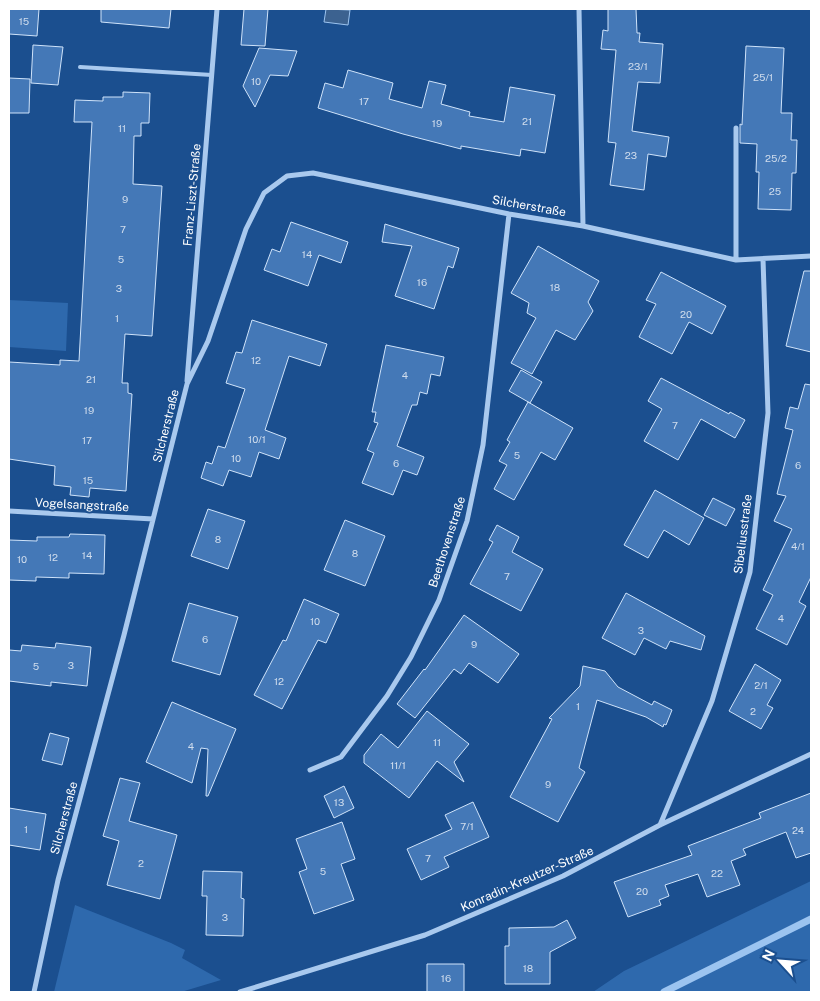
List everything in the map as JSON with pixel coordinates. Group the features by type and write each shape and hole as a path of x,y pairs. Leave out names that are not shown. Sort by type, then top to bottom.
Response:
{"street":[{"name":"Franz-Liszt-Straße","path":"187,384 217,9"},
{"name":"Silcherstraße","path":"579,9 583,226"},
{"path":"736,128 736,260"},
{"name":"Silcherstraße","path":"34,992 58,880 124,634 187,384 208,341 246,229 264,193 287,176 313,173 509,214 583,226 736,260 811,256"},
{"name":"Beethovenstraße","path":"310,770 341,757 387,696 411,657 439,600 467,521 483,444 509,214"},
{"name":"Sibeliusstraße","path":"660,825 712,701 750,572 768,413 762,260"},
{"name":"Vogelsangstraße","path":"9,511 153,519"},
{"name":"Konradin-Kreutzer-Straße","path":"240,992 425,935 563,876 660,825 811,754"}],"lane":[{"path":"80,67 212,74"}],"shaded area":[{"path":"326,9 350,10 348,25 324,22"},
{"path":"9,300 68,303 66,351 9,347"},
{"path":"811,881 811,992 593,992 624,971"},
{"path":"75,905 185,950 182,958 221,980 181,992 54,992"}],"building":[{"path":"9,9 39,9 37,36 9,34"},
{"path":"101,9 171,9 169,28 101,22"},
{"path":"244,9 268,9 265,46 241,45"},
{"path":"608,9 636,9 637,33 640,33 639,42 663,44 660,83 638,82 632,131 669,137 666,157 648,154 644,190 610,185 616,143 608,142 616,50 601,49 603,30 608,31"},
{"path":"33,45 63,47 58,85 31,83"},
{"path":"746,46 784,48 781,113 792,113 791,140 797,140 796,173 792,173 791,210 758,209 759,172 756,172 757,144 740,143"},
{"path":"259,48 297,51 288,76 270,75 255,107 243,86"},
{"path":"348,70 393,83 389,99 422,108 429,81 446,85 441,104 470,112 469,116 504,122 510,87 555,95 545,153 521,149 520,156 461,146 461,149 403,134 318,108 325,83 343,88"},
{"path":"9,78 30,79 29,113 9,113"},
{"path":"123,92 150,93 149,123 141,123 141,136 134,136 133,184 162,186 152,336 125,334 122,383 128,383 128,393 132,394 126,491 90,488 89,497 70,495 71,487 54,485 55,466 9,459 9,362 60,365 60,360 79,361 92,122 74,122 75,100 103,101 103,97 123,97"},
{"path":"291,222 348,242 341,263 319,255 308,286 264,270 272,249 280,252"},
{"path":"385,224 459,248 453,268 448,266 434,309 395,296 412,246 382,242"},
{"path":"538,246 599,281 588,302 593,311 575,340 556,330 532,374 511,363 536,318 527,313 529,303 511,293"},
{"path":"804,271 811,271 811,352 786,346"},
{"path":"661,272 726,306 712,334 689,322 672,354 639,337 656,304 646,300"},
{"path":"252,320 327,344 320,366 289,356 265,430 286,438 279,459 259,452 251,477 229,470 223,486 201,478 206,462 212,464 218,446 225,448 245,389 226,383 236,352 242,353"},
{"path":"386,345 444,357 440,376 431,374 427,394 420,392 417,405 412,405 397,446 424,457 417,475 403,470 393,495 362,483 374,453 367,450 378,423 374,422 376,412 372,412"},
{"path":"521,370 542,382 530,403 509,391"},
{"path":"661,378 729,414 730,412 745,420 735,438 701,419 678,460 644,441 662,409 648,401"},
{"path":"805,384 811,385 811,577 799,602 806,606 787,645 756,629 773,595 763,590 792,529 774,521 786,496 777,494 793,430 785,428 790,407 798,409"},
{"path":"528,402 573,428 555,460 541,452 514,500 494,489 507,465 499,461 510,442 507,440"},
{"path":"655,490 704,518 689,545 664,530 648,558 624,545"},
{"path":"713,498 735,509 726,526 704,515"},
{"path":"208,509 245,521 228,569 191,556"},
{"path":"345,520 385,536 365,586 324,570"},
{"path":"497,525 519,537 512,552 543,569 521,611 470,584 493,542 489,540"},
{"path":"70,534 105,535 104,574 69,573 69,578 36,577 36,581 9,580 9,540 37,541 37,537 69,537"},
{"path":"626,593 705,636 701,650 670,641 666,649 644,638 635,655 602,638"},
{"path":"304,599 339,614 326,643 318,640 282,709 254,695 283,640 286,641"},
{"path":"189,603 238,617 220,675 172,661"},
{"path":"464,615 519,654 498,683 469,663 461,674 454,669 415,718 397,704 425,670"},
{"path":"56,643 91,647 87,686 51,682 51,686 9,681 9,650 21,651 22,645 55,648"},
{"path":"755,664 781,680 767,705 773,708 761,729 729,711"},
{"path":"583,666 605,671 618,687 652,705 654,701 672,710 666,725 664,724 663,727 646,717 597,700 579,768 585,772 558,822 510,797 552,719 549,718 580,686"},
{"path":"172,702 236,729 208,796 206,796 208,749 201,748 192,783 146,762"},
{"path":"427,711 469,744 454,762 464,782 437,761 409,798 364,763 364,755 381,734 398,748"},
{"path":"50,733 69,738 62,765 42,760"},
{"path":"120,778 140,783 129,821 177,835 160,899 107,885 119,841 103,836"},
{"path":"344,786 354,808 334,818 324,796"},
{"path":"811,793 811,853 796,858 786,832 743,849 746,855 731,861 740,885 707,897 698,874 665,885 669,896 659,900 661,905 628,917 614,882 692,855 688,846 761,818 759,813"},
{"path":"473,802 489,837 444,857 449,867 421,880 407,849 452,829 445,815"},
{"path":"9,808 46,814 40,850 9,845"},
{"path":"342,822 355,859 341,864 354,900 314,914 299,872 307,869 296,839"},
{"path":"203,871 242,872 241,898 244,899 243,936 206,935 207,896 202,896"},
{"path":"567,920 576,938 550,952 550,984 505,984 505,946 509,946 509,928 554,927"},
{"path":"427,964 464,964 464,992 427,992"}],"waterway":[{"path":"664,992 811,919"}]}
